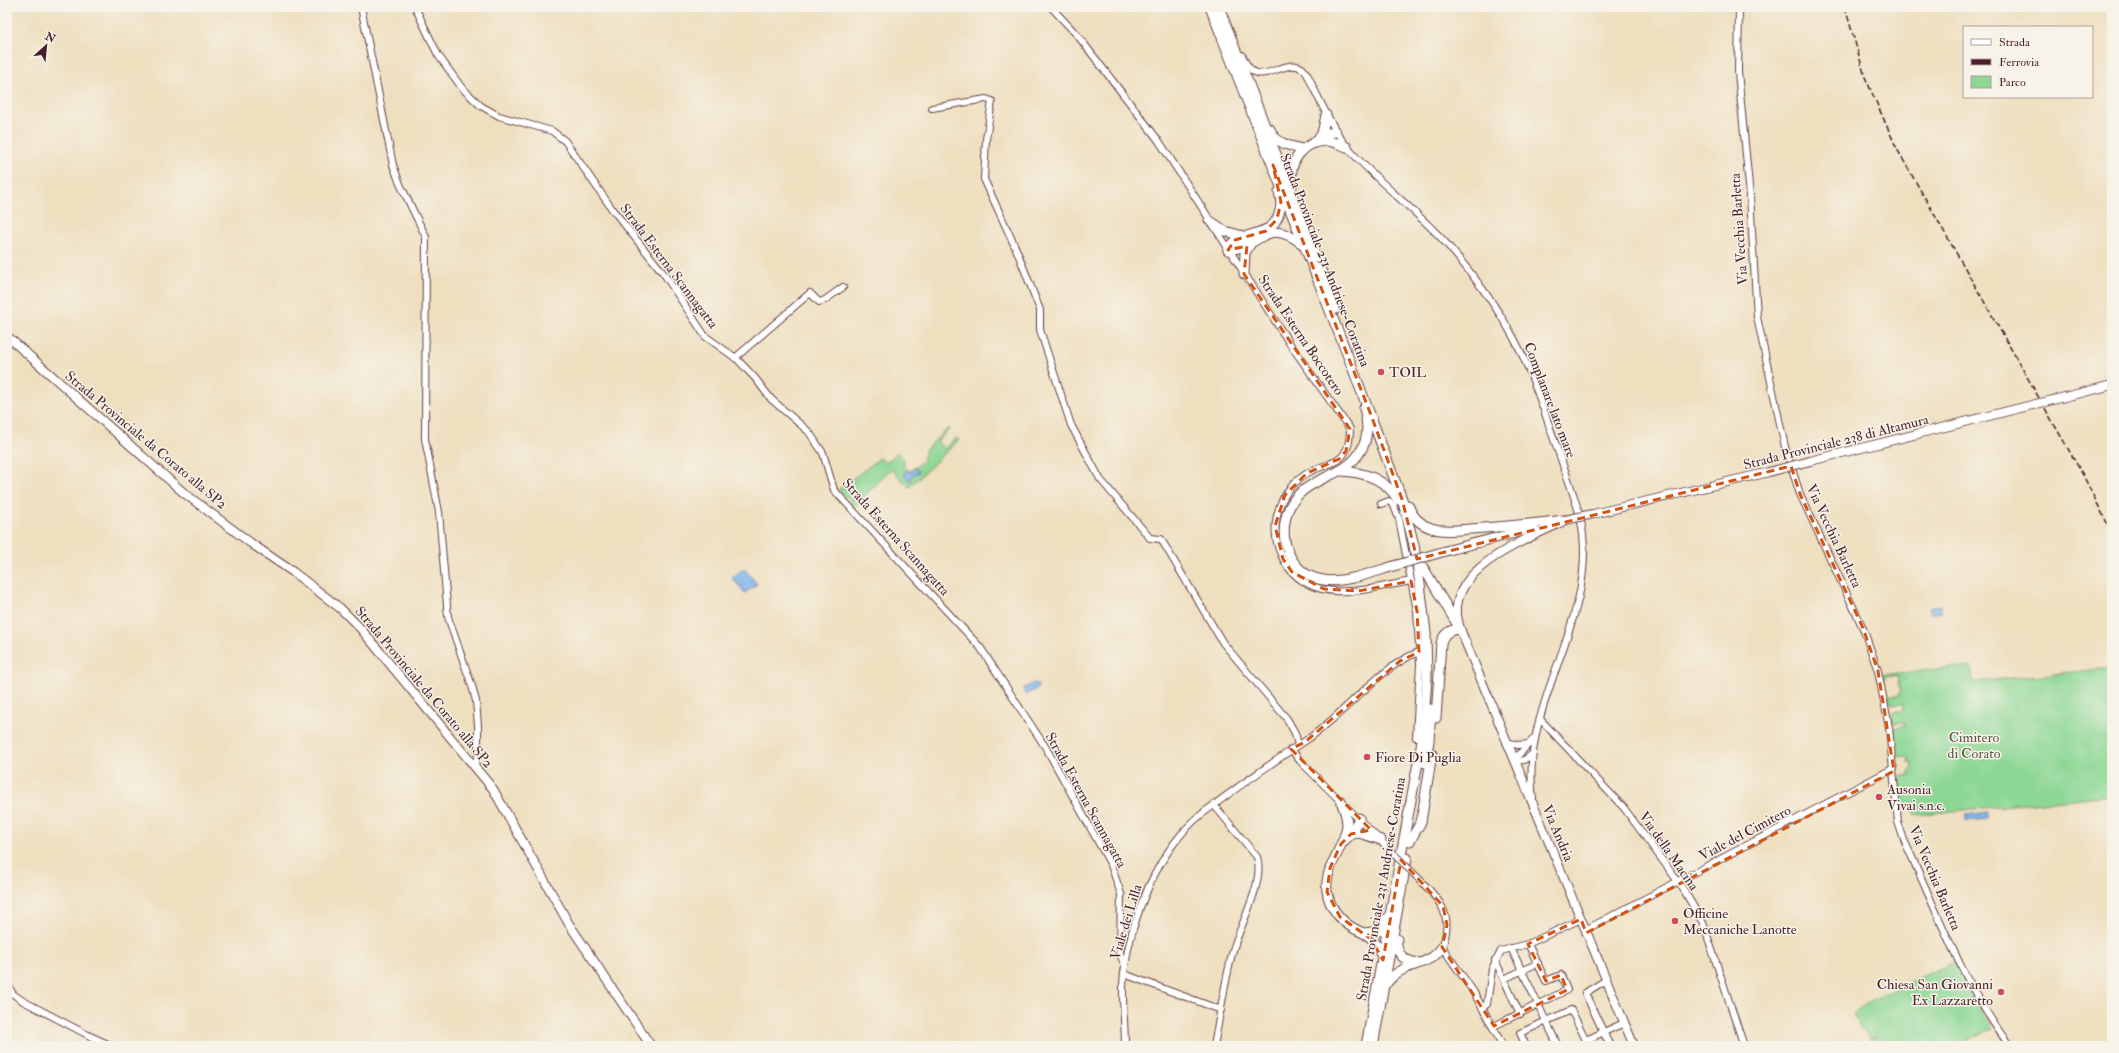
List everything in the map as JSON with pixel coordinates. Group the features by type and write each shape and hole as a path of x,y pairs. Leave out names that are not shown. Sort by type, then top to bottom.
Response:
{"highway":[{"name":"Strada Provinciale 231 Andriese-Coratina","path":"1210,7 1273,166 1307,243 1372,404 1418,538 1423,567 1431,627 1432,698 1429,741 1410,841 1383,960 1366,1046"},
{"name":"Strada Provinciale 231 Andriese-Coratina","path":"1218,7 1255,100 1342,343 1402,499 1414,544 1423,602 1426,633 1426,704 1420,755 1396,905 1385,986 1374,1046"},
{"path":"1255,100 1261,104 1272,134 1284,145 1302,149"},
{"path":"1325,138 1326,115"},
{"path":"1307,243 1293,192 1291,178 1293,165 1302,149 1336,132"},
{"path":"1325,138 1347,147"},
{"path":"1228,250 1232,243 1243,236 1266,231 1278,219 1281,202 1273,178 1273,166"},
{"path":"1209,220 1225,231 1243,236"},
{"path":"1228,250 1241,247 1270,232 1288,234 1307,243"},
{"path":"1244,274 1245,253 1254,239"},
{"path":"1342,343 1348,367 1364,410 1367,427 1366,439 1361,451 1353,462 1341,471 1315,482 1298,494 1285,518 1283,527 1284,537 1289,554 1308,576 1323,580 1358,576 1449,550 1565,520"},
{"path":"1341,471 1364,474 1388,487 1398,501 1409,539 1414,544"},
{"path":"1401,489 1411,513 1417,520 1424,525 1440,530 1488,528 1565,520"},
{"path":"1410,841 1416,833 1422,815 1436,721 1441,643 1443,636 1447,632 1460,629 1423,567"},
{"path":"1341,801 1346,813 1347,825 1341,844 1330,868 1327,880 1327,892 1331,903 1340,917 1355,929 1364,933 1375,944 1383,960"},
{"path":"1347,825 1359,818"},
{"path":"1341,844 1351,834 1359,818"},
{"path":"1351,834 1359,833 1381,840"},
{"path":"1364,933 1374,933 1383,928 1389,910 1396,905 1402,908 1396,948 1403,958 1413,963 1419,963"},
{"path":"1385,986 1398,971 1431,959 1442,947"}],"main road":[{"name":"Strada Provinciale da Corato alla SP2","path":"7,336 184,493 340,608 375,645 493,789 569,924 651,1046"},
{"name":"Strada Provinciale 238 di Altamura","path":"1460,629 1457,614 1458,604 1462,591 1478,569 1495,556 1565,520 1769,472 2112,385"},
{"name":"Via Andria","path":"1460,629 1634,1046"}],"street":[{"path":"361,7 394,165 400,184 426,237 425,439 439,512 448,617 476,700 478,755 475,766"},
{"name":"Strada Esterna Scannagatta","path":"415,7 438,55 450,74 481,106 499,116 552,131 565,141 612,209 664,274 705,336 735,358 755,378 771,399 809,432 823,453 834,490 980,647 1046,748 1111,865 1121,894 1120,954 1125,966"},
{"name":"Strada Esterna Boccotero","path":"1051,7 1078,36 1159,141 1290,344 1350,429 1350,439 1346,451 1339,459 1307,473 1294,482 1285,495 1277,512 1275,526 1277,546 1283,559 1292,572 1308,583 1324,589 1342,592 1358,591 1411,581"},
{"name":"Complanare lato mare","path":"1224,7 1245,61 1252,71 1261,74 1272,73 1285,67 1297,66 1304,70 1326,115 1347,147 1382,184 1442,239 1469,270 1496,307 1521,353 1531,377 1577,505 1585,542 1582,590 1540,718 1532,753 1531,788 1535,811"},
{"name":"Via Vecchia Barletta","path":"1739,7 1738,72 1750,196 1757,316 1785,447 1800,494 1863,628 1878,671 1889,727 1898,822 1904,840 1951,948 1978,1000 2010,1046"},
{"path":"932,108 986,99 992,101 986,139 984,179 1017,251 1040,310 1040,330 1055,381 1071,425 1083,450 1100,479 1150,538 1160,538 1224,643 1287,719 1295,733 1298,745"},
{"path":"735,358 810,293 819,302 843,287"},
{"path":"1381,504 1389,501 1396,512 1417,611 1419,699 1416,737"},
{"name":"Viale dei Lilla","path":"1124,974 1139,910 1161,862 1193,821 1291,749 1305,742 1400,661 1419,652"},
{"name":"Via della Macina","path":"1540,718 1624,808 1679,883 1703,923 1744,1046"},
{"path":"1514,760 1535,737"},
{"path":"1506,742 1518,745 1529,744"},
{"path":"1291,749 1300,761 1359,818 1436,897 1446,916 1446,937 1442,947 1446,950 1483,1007 1503,1046"},
{"path":"1514,760 1526,760 1532,753"},
{"name":"Viale del Cimitero","path":"1586,932 1894,769"},
{"path":"1214,805 1257,857 1260,865 1252,896 1233,950 1214,1046"},
{"path":"1483,1007 1487,1004 1489,983 1495,960 1501,951 1528,944 1581,919"},
{"path":"1494,1026 1567,990 1561,975 1546,981 1528,944"},
{"path":"1512,948 1558,1046"},
{"path":"1495,960 1520,1014"},
{"path":"1504,979 1538,963"},
{"path":"1126,1046 1124,974 1221,1010"},
{"path":"1606,980 1585,993 1610,1046"},
{"path":"7,984 13,994 23,1001 112,1046"},
{"path":"1526,1046 1520,1033 1571,1010 1589,1046"},
{"path":"1586,1040 1624,1023"}],"highlighted area":[{"path":"1273,165 1371,415 1402,499 1417,559 1791,466 1800,494 1863,628 1878,671 1894,771 1586,933 1581,919 1528,944 1546,981 1561,975 1567,990 1494,1026 1442,947 1447,925 1443,906 1401,860 1383,960 1371,939 1340,917 1327,892 1330,868 1341,844 1351,834 1371,830 1291,749 1305,742 1400,661 1419,652 1417,611 1411,581 1358,591 1324,589 1292,572 1283,559 1275,526 1285,495 1307,473 1339,459 1346,451 1350,429 1244,274 1247,246 1228,250 1235,240 1266,231 1277,219 1281,202"}],"green space":[{"path":"948,428 949,430 937,441 944,449 956,438 959,440 909,487 891,469 854,507 849,503 850,500 847,496 843,497 838,490 880,458 886,463 897,452 904,459 904,467 910,471 924,460 922,458 926,453 924,451"},
{"name":"Cimitero di Corato","path":"1971,666 1973,682 2112,668 2112,795 1914,815 1913,806 1902,807 1899,777 1910,775 1910,770 1913,769 1912,762 1909,762 1908,756 1898,757 1896,755 1893,728 1905,726 1905,722 1893,723 1891,714 1893,712 1903,710 1903,704 1891,705 1888,696 1899,695 1901,687 1899,687 1897,676 1885,677 1885,680 1883,680 1881,675"},
{"path":"1954,962 1975,1000 1994,1028 1955,1046 1880,1046 1875,1037 1870,1040 1853,1014 1873,999"}],"water":[{"path":"916,468 919,472 912,475 911,481 909,481 903,474 905,471 910,472"},
{"path":"744,568 757,584 745,593 732,578"},
{"path":"1940,605 1942,611 1931,614 1929,608"},
{"path":"1034,683 1038,685 1037,689 1027,694 1024,693 1024,688"},
{"path":"1987,812 1987,819 1966,821 1966,815"}],"railway":[{"path":"1845,7 1865,77 1897,149 2083,475 2112,533"}],"place":[{"name":"TOIL","path":"1381,372"},
{"name":"Fiore Di Puglia","path":"1367,757"},
{"name":"Ausonia Vivai s.n.c.","path":"1879,797"},
{"name":"Officine Meccaniche Lanotte","path":"1675,921"},
{"name":"Chiesa San Giovanni Ex Lazzaretto","path":"2001,992"}]}
